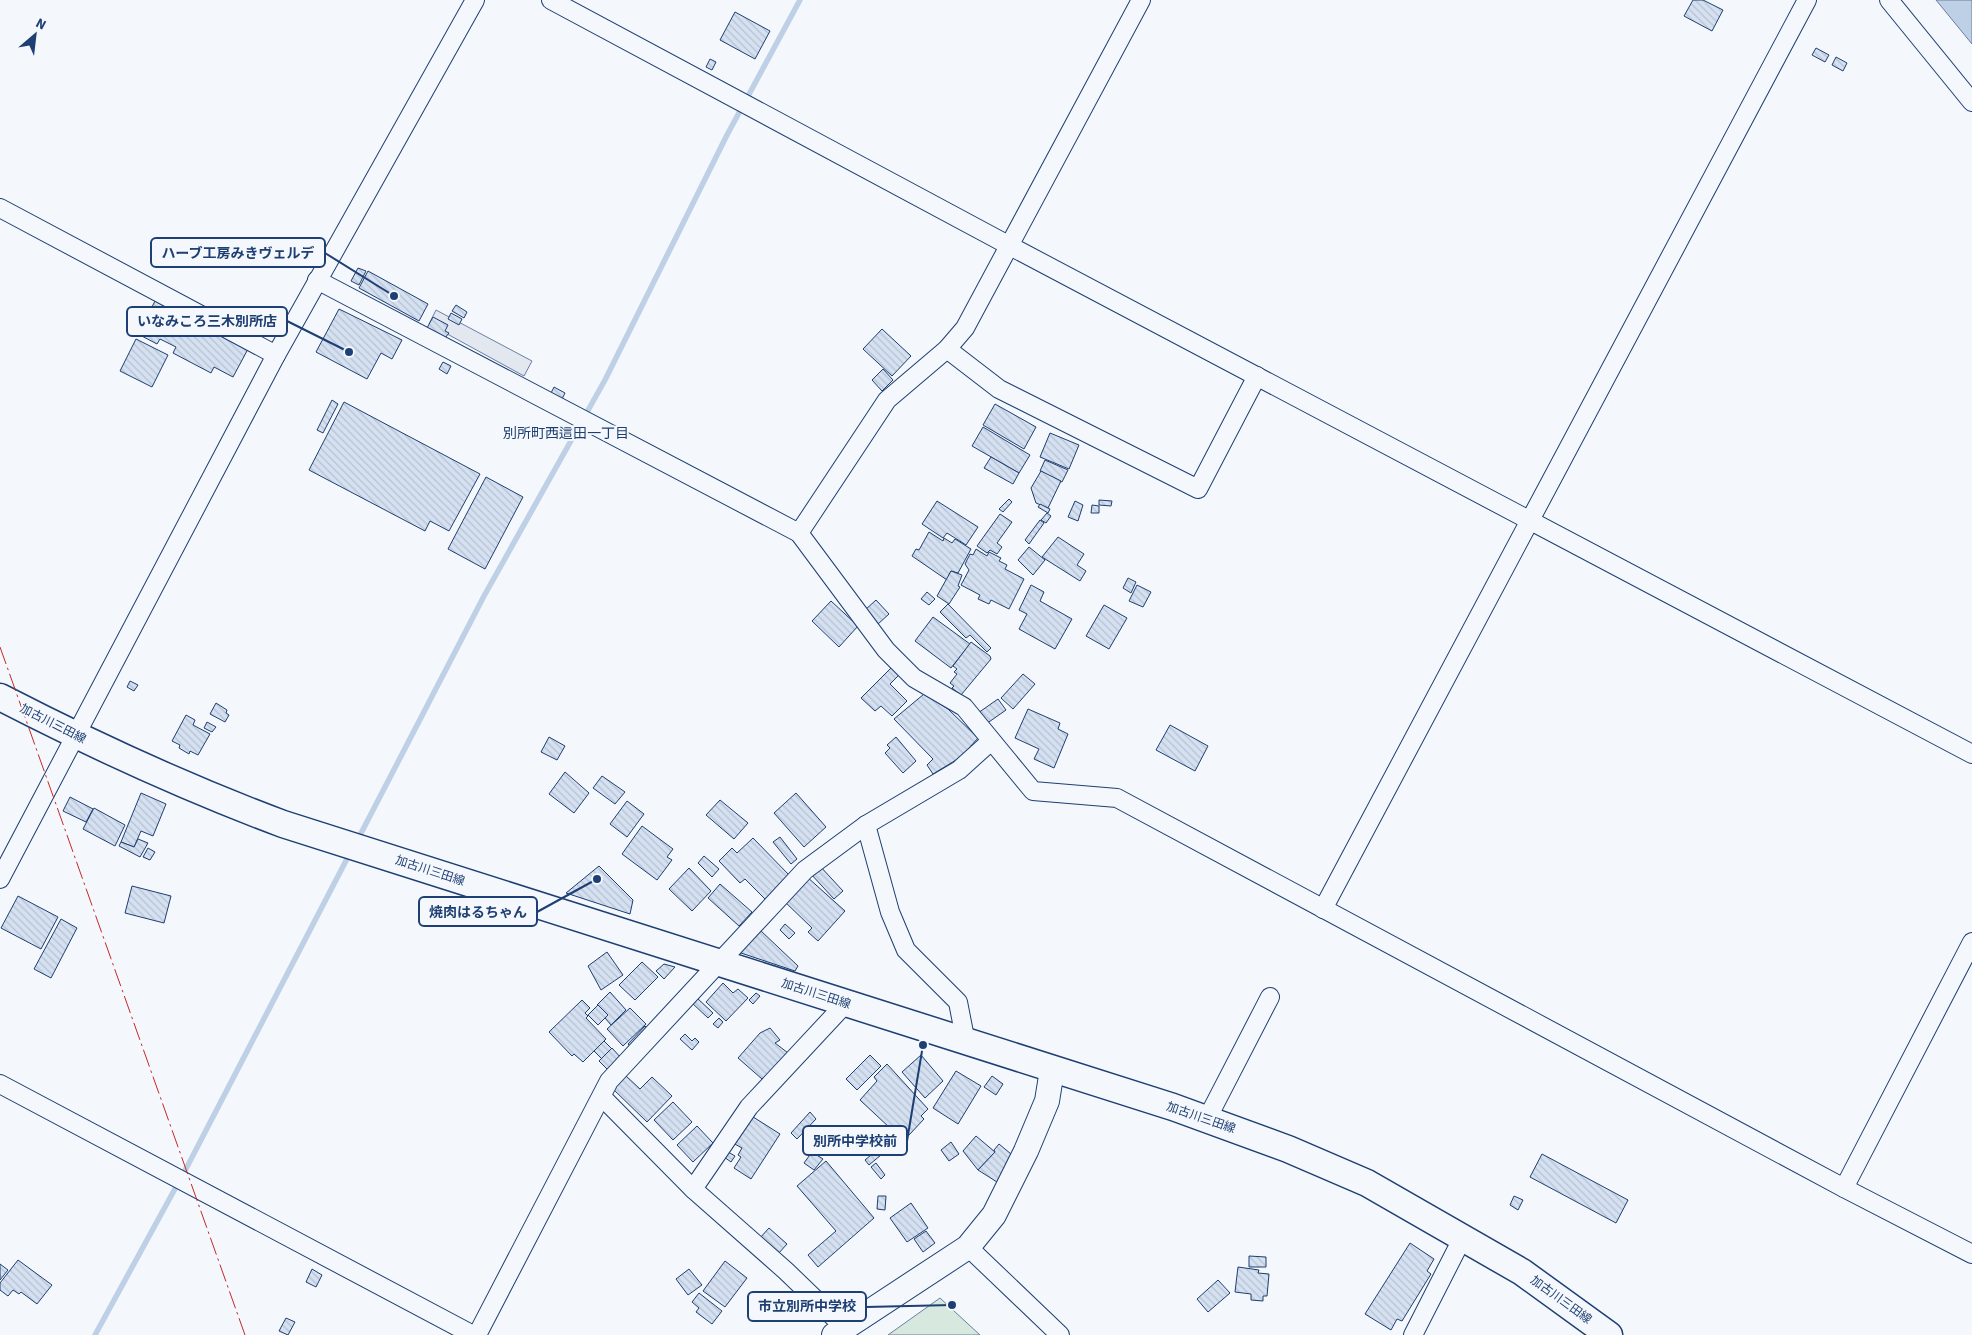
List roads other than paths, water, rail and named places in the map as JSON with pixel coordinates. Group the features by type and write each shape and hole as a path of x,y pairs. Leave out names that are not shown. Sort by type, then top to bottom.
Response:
{"main road":[{"name":"加古川三田線","path":"0,697 76,737 169,780 283,824 1207,1119 1288,1149 1367,1183 1463,1237 1522,1272 1609,1335"}],"street":[{"path":"0,879 276,355 475,0"},
{"path":"551,0 1010,246 1972,754"},
{"path":"799,533 887,400 947,349 965,328 1141,0"},
{"path":"1323,909 1806,0"},
{"path":"1889,0 1972,102"},
{"path":"0,208 276,355"},
{"path":"317,280 799,533 886,650 914,678 964,708 990,742 1033,791 1118,798 1844,1188 1972,1254"},
{"path":"947,349 999,389 1198,489 1257,376"},
{"path":"0,1084 475,1335 609,1081 720,964 805,870 866,825 959,770 990,742"},
{"path":"866,825 890,912 906,950 958,1002 966,1043"},
{"path":"1844,1188 1972,942"},
{"path":"1207,1119 1270,997"},
{"path":"693,1189 749,1107 846,1003"},
{"path":"602,1096 693,1189 786,1271 839,1331 968,1247 994,1215 1026,1150 1047,1101 1052,1070"},
{"path":"1413,1335 1463,1237"},
{"path":"968,1247 1060,1335"}],"water":[{"path":"1936,0 1972,0 1972,44"}],"waterway":[{"path":"357,841 484,596 605,380 727,135 800,0"},
{"path":"95,1335 188,1165 350,853"}],"place":[{"name":"ハーブ工房みきヴェルデ","path":"394,296"},
{"name":"いなみころ三木別所店","path":"349,352"},
{"name":"焼肉はるちゃん","path":"597,879"},
{"name":"別所中学校前","path":"923,1045"},
{"name":"市立別所中学校","path":"952,1305"}],"district":[{"name":"別所町西這田一丁目","path":"566,434"}]}
